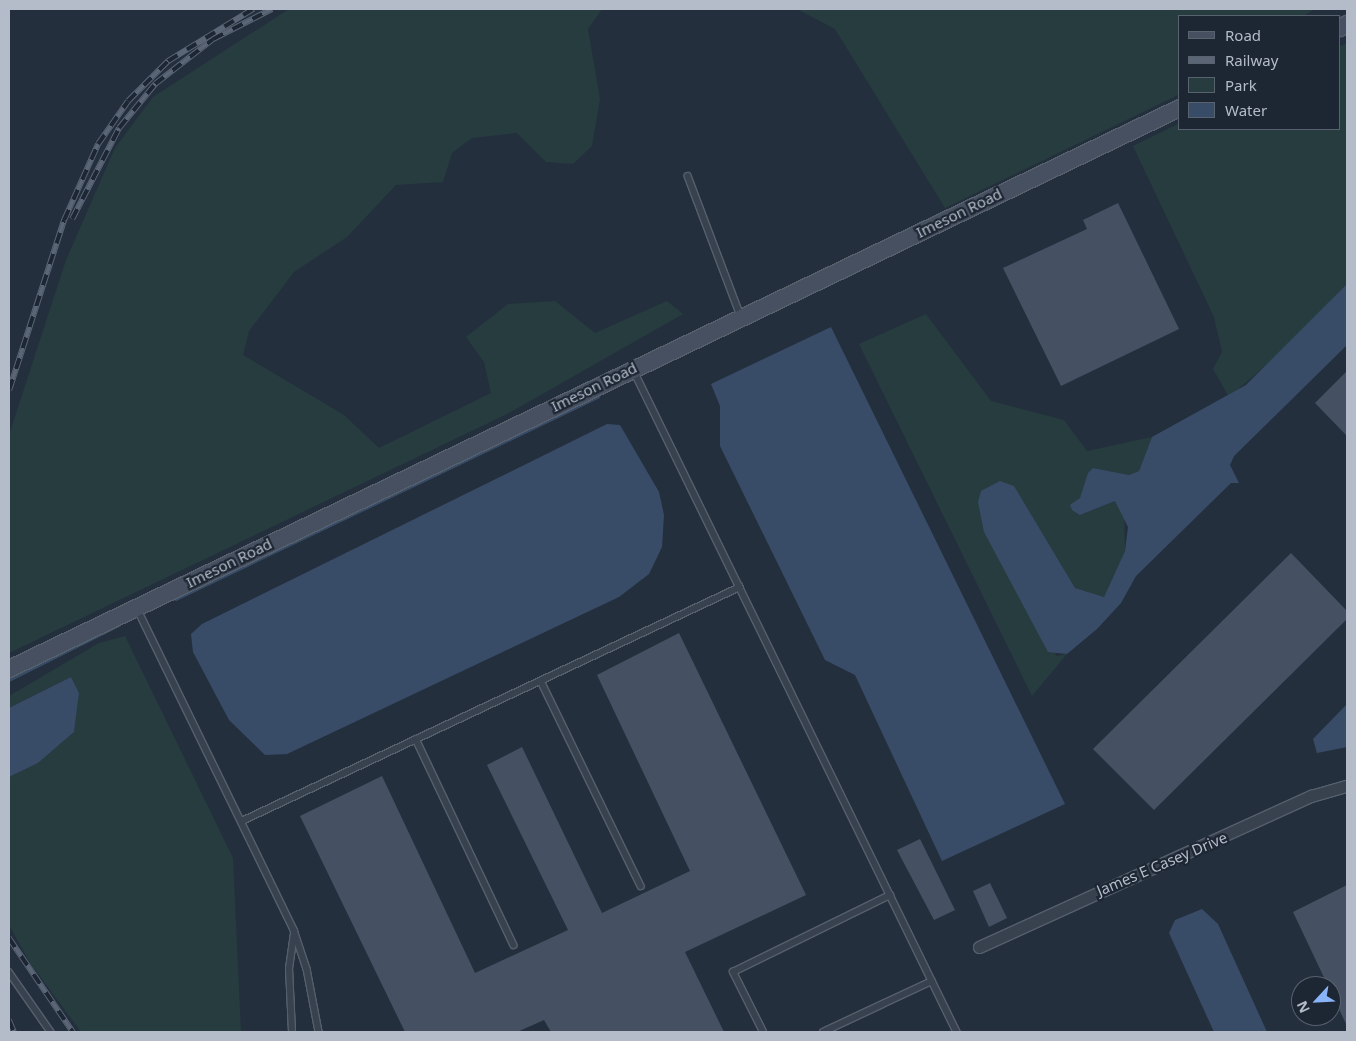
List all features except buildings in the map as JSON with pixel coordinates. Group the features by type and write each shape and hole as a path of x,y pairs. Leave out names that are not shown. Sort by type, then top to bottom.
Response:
{"street":[{"name":"Imeson Road","path":"9,669 741,316 1178,109"},
{"name":"James E Casey Drive","path":"979,947 1311,796 1347,786"}],"lane":[{"path":"688,176 741,316"},
{"path":"633,368 957,1032"},
{"path":"242,821 740,587"},
{"path":"137,608 294,930 319,1032"},
{"path":"541,680 641,886"},
{"path":"416,739 514,946"},
{"path":"763,1032 733,972 890,895"},
{"path":"292,1032 288,969 294,930"},
{"path":"9,972 50,1032"},
{"path":"823,1032 932,981"}],"green space":[{"path":"289,9 602,9 588,29 600,99 592,146 573,164 546,162 517,133 472,138 452,153 443,182 396,185 347,237 294,272 249,331 243,355 344,415 379,448 491,393 484,362 466,337 508,304 555,301 595,333 667,301 683,314 509,413 9,653 9,435 66,260 115,148 153,97"},
{"path":"797,9 1315,9 1305,15 1178,15 1178,95 945,208 835,29"},
{"path":"1347,43 1347,284 1287,347 1229,397 1213,369 1222,352 1214,317 1133,146 1178,124 1178,130 1341,130 1341,46"},
{"path":"926,314 991,401 1064,420 1087,451 1152,437 1139,471 1129,475 1093,468 1080,498 1080,515 1115,501 1124,511 1125,551 1104,597 1075,588 1014,487 1056,656 1067,654 1032,696 859,344"},
{"path":"125,636 233,858 241,1032 81,1032 30,963 9,925 9,777 38,763 74,732 79,693 71,677 9,708 9,696 99,643"}],"water":[{"path":"1347,284 1347,345 1234,456 1230,465 1239,483 1231,483 1136,576 1121,603 1097,629 1067,654 1048,652 984,532 978,502 981,491 1000,481 1014,486 1075,588 1104,597 1125,551 1128,527 1115,501 1080,515 1072,510 1070,505 1080,498 1088,473 1093,468 1129,475 1139,471 1152,437 1246,385"},
{"path":"831,327 1065,804 942,861 855,675 825,660 720,446 720,406 711,384"},
{"path":"607,424 620,425 659,492 664,515 662,547 649,574 619,597 287,754 265,755 229,720 193,652 191,634 202,624"},
{"path":"71,677 79,693 74,732 38,763 9,777 9,708"},
{"path":"1347,704 1347,747 1317,753 1313,739"},
{"path":"1202,909 1218,924 1267,1032 1214,1032 1169,933 1175,920"}],"waterway":[{"path":"176,599 598,397"},
{"path":"9,680 119,625"}],"railway":[{"path":"9,390 64,220 98,144 128,101 168,61 253,9"},
{"path":"72,219 119,128 155,84 213,39 272,9"},
{"path":"9,938 73,1032"},
{"path":"9,1020 14,1032"}]}
